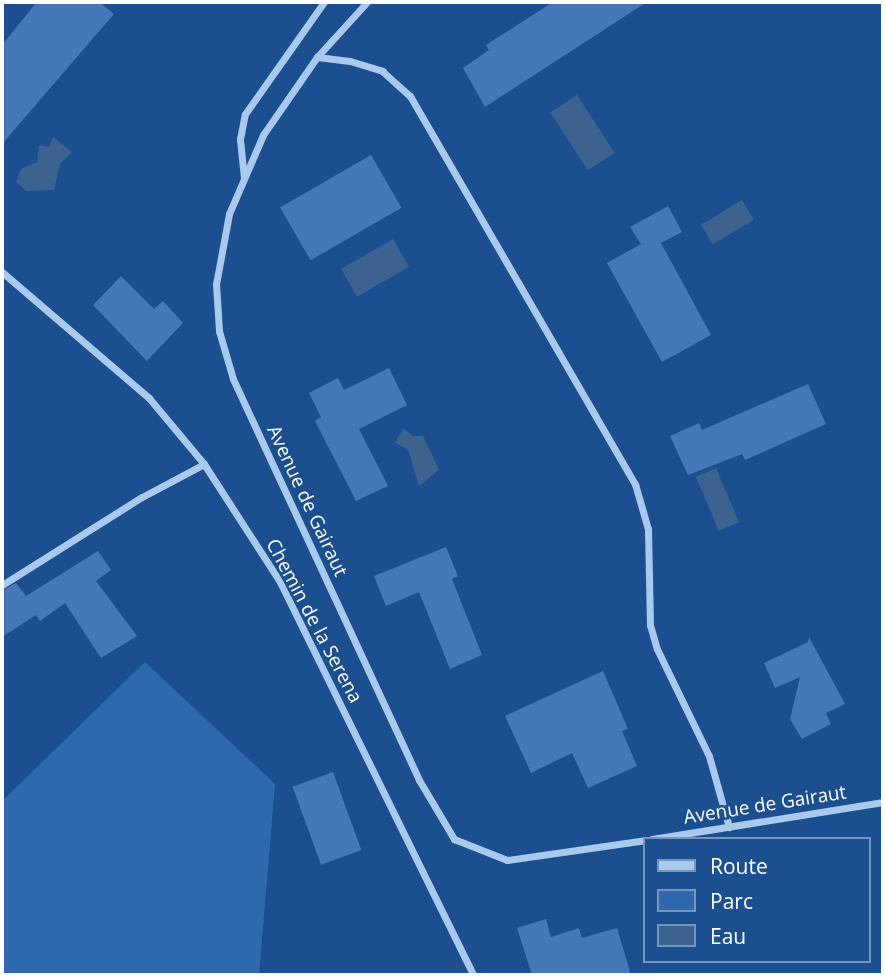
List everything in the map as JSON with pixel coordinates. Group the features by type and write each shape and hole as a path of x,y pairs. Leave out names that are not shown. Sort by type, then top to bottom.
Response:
{"street":[{"path":"244,179 240,139 245,114 324,2"},
{"name":"Avenue de Gairaut","path":"367,2 317,57 263,135 229,214 216,284 219,331 233,379 419,780 454,839 507,860 644,840"},
{"path":"317,57 350,61 382,71 410,96 635,484 648,529 650,625 657,649 709,756 729,827"},
{"name":"Chemin de la Serena","path":"2,272 149,398 204,464 279,582 473,975"},
{"path":"2,585 142,497 204,464"},
{"name":"Avenue de Gairaut","path":"665,837 883,802"}],"green space":[{"path":"145,662 275,784 259,975 2,975 2,801"}],"water":[{"path":"577,95 615,153 588,170 550,112"},
{"path":"53,137 72,152 60,164 54,190 26,191 16,182 21,169 37,162 39,145 49,147"},
{"path":"742,200 754,220 713,244 701,225"},
{"path":"393,239 409,267 357,297 341,269"},
{"path":"403,428 413,436 423,436 439,470 419,486 408,449 395,443"},
{"path":"716,468 739,522 719,531 696,477"}],"building":[{"path":"37,2 99,2 114,14 2,144 2,45"},
{"path":"553,2 647,2 485,107 463,68 489,50 486,45"},
{"path":"371,155 402,208 311,260 280,208"},
{"path":"668,206 682,232 661,243 711,335 662,362 607,263 641,244 630,227"},
{"path":"121,276 154,309 163,301 183,323 147,361 93,305"},
{"path":"389,368 407,405 359,429 388,486 356,501 315,421 321,417 309,393 338,378 344,390"},
{"path":"808,384 826,424 745,460 742,454 688,475 670,436 699,423 702,430"},
{"path":"446,547 458,576 452,579 482,655 450,669 419,592 386,606 374,576"},
{"path":"98,551 111,570 96,581 137,636 101,658 65,603 40,621 36,615 2,637 2,591 16,583 26,596"},
{"path":"809,637 845,704 826,713 831,724 802,739 790,719 800,677 775,688 764,663 808,642"},
{"path":"603,671 628,729 622,731 637,766 588,788 572,753 531,773 505,716"},
{"path":"333,772 361,850 321,865 293,787"},
{"path":"546,919 551,937 579,928 582,938 617,928 631,975 532,975 517,928"}]}
